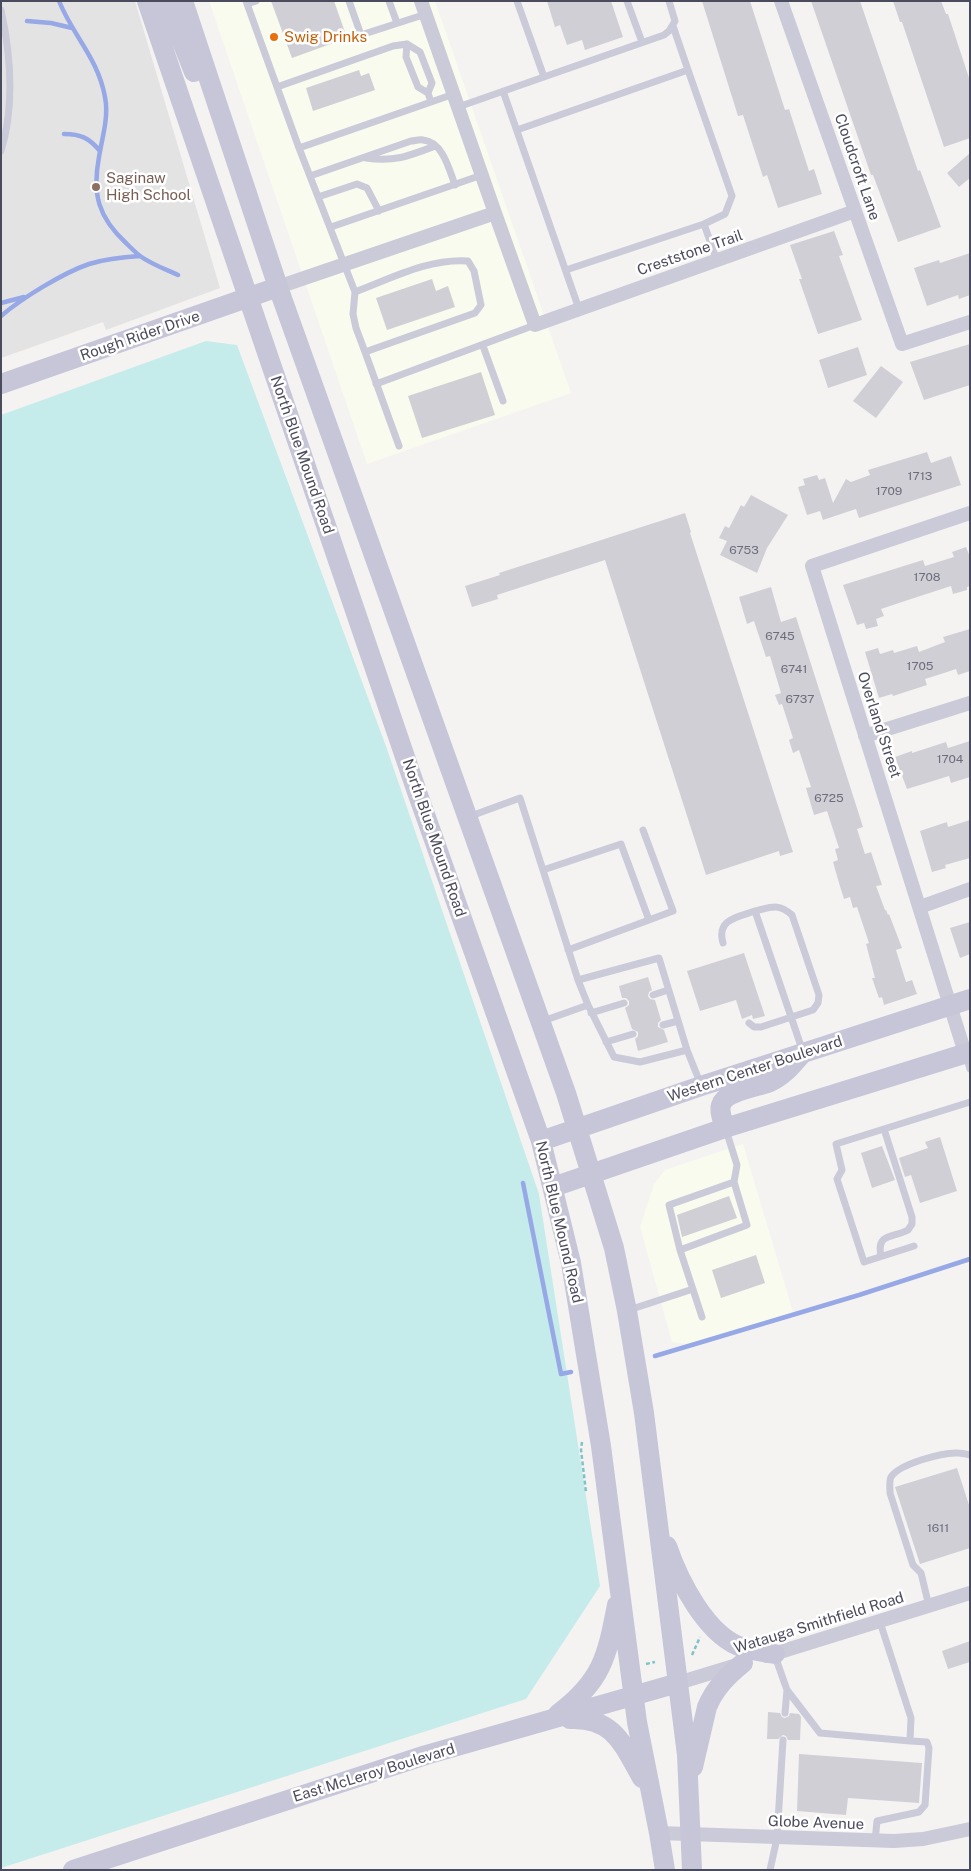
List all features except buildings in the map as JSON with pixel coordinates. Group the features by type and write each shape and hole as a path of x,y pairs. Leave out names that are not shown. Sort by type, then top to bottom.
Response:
{"main road":[{"name":"North Blue Mound Road","path":"147,1 418,792 541,1141 572,1272 601,1446 633,1696 651,1795"},
{"path":"166,1 193,71 212,88"},
{"path":"183,1 278,288 578,1128 614,1248 627,1311 644,1413 678,1683 689,1781 692,1870"},
{"name":"Rough Rider Drive","path":"1,384 278,288"},
{"name":"Western Center Boulevard","path":"541,1141 701,1086 970,999"},
{"path":"726,1128 721,1113 721,1105 724,1100 736,1092 769,1082 783,1075 804,1053"},
{"path":"553,1187 726,1128 968,1058"},
{"path":"656,1516 675,1567 706,1620 719,1634 732,1643 743,1648 774,1654"},
{"path":"551,1720 586,1691 595,1678 607,1652 620,1586"},
{"path":"689,1781 707,1707 711,1698 721,1683 743,1663"},
{"name":"East McLeroy Boulevard","path":"73,1870 426,1755 678,1683"},
{"path":"551,1720 584,1718 593,1720 604,1725 620,1740 651,1795 660,1833 665,1870"}],"street":[{"name":"Cloudcroft Lane","path":"781,1 902,344 970,322"},
{"path":"423,8 536,326"},
{"name":"Creststone Trail","path":"536,326 855,211"},
{"path":"278,288 495,213"},
{"name":"Overland Street","path":"968,1058 812,566 970,513"},
{"path":"865,736 970,702"},
{"path":"920,906 970,889"},
{"name":"Watauga Smithfield Road","path":"678,1683 970,1594"},
{"name":"Globe Avenue","path":"660,1833 875,1841 923,1839 970,1830"}],"lane":[{"path":"256,1 246,3 354,292 353,314 356,328 399,446"},
{"path":"349,1 361,35 397,23 423,8"},
{"path":"389,1 397,23"},
{"path":"517,1 544,77"},
{"path":"627,1 642,42"},
{"path":"299,148 431,102 456,100 503,91 664,35 673,26 675,21 669,1"},
{"path":"1,10 7,42 10,76 9,111 3,132 1,151"},
{"path":"566,270 704,224 725,214 732,196 673,26"},
{"path":"277,87 393,46 407,44 420,52 432,83 428,93 431,102"},
{"path":"407,44 406,57 418,87 428,93"},
{"path":"518,130 688,70"},
{"path":"503,91 579,309"},
{"path":"310,176 411,141 424,140 435,146 446,158 455,185"},
{"path":"362,158 383,160 405,157 435,146"},
{"path":"330,227 482,175"},
{"path":"318,197 357,184 367,188 379,211"},
{"path":"704,224 717,260"},
{"path":"354,292 435,263 452,260 468,261 474,271 480,292 482,305 475,314 365,352"},
{"path":"376,384 536,326"},
{"path":"483,346 503,401"},
{"path":"468,817 520,798 578,980 588,1005 614,1056 640,1062 687,1050"},
{"path":"568,950 673,911 644,830"},
{"path":"543,870 621,844 649,920"},
{"path":"723,943 722,929 731,919 756,910 777,906 786,909 792,915 818,995 818,1003 812,1010 761,1027 754,1027 749,1023"},
{"path":"756,910 804,1053"},
{"path":"578,980 658,958 687,1050 701,1086"},
{"path":"653,994 668,990"},
{"path":"592,1013 624,1003"},
{"path":"541,1022 588,1005"},
{"path":"663,1025 678,1021"},
{"path":"606,1042 633,1034"},
{"path":"914,1246 864,1262 837,1179 842,1170 836,1144 970,1102"},
{"path":"680,1250 747,1225 734,1182 738,1165 726,1128"},
{"path":"881,1256 879,1247 881,1241 886,1237 908,1230 912,1224 912,1218 884,1130"},
{"path":"702,1317 680,1250 669,1205 734,1182"},
{"path":"627,1311 693,1289"},
{"path":"929,1606 921,1573 913,1564 890,1493 890,1481 892,1476 900,1470 928,1457 958,1453 970,1455"},
{"path":"880,1622 911,1718 910,1741"},
{"path":"774,1654 787,1690 820,1733 927,1742 929,1748 925,1805 919,1812 877,1821 875,1841"},
{"path":"785,1713 787,1690"},
{"path":"770,1870 777,1838 783,1740"}],"path":[{"path":"692,1656 702,1632"},
{"path":"646,1664 655,1662"}],"shaded area":[{"name":"Saginaw High School","path":"1,1 135,1 220,288 106,330 103,322 1,358"},
{"path":"209,1 435,1 571,393 367,464"},
{"path":"206,341 237,345 387,749 539,1194 600,1586 526,1699 1,1868 1,415"},
{"path":"743,1144 793,1312 695,1345 672,1342 640,1227 654,1184 665,1170"}],"waterway":[{"path":"59,1 97,70 105,97 106,120 96,182 99,204 103,214 109,224 140,256 178,275"},
{"path":"27,21 51,23 72,28"},
{"path":"64,134 84,138 100,151"},
{"path":"1,316 67,273 101,261 140,256"},
{"path":"1,303 24,297"},
{"path":"523,1183 561,1374 571,1372"},
{"path":"655,1356 859,1295 970,1259"}],"place":[{"name":"Swig Drinks","path":"274,37"},
{"name":"Saginaw High School","path":"96,187"}]}
